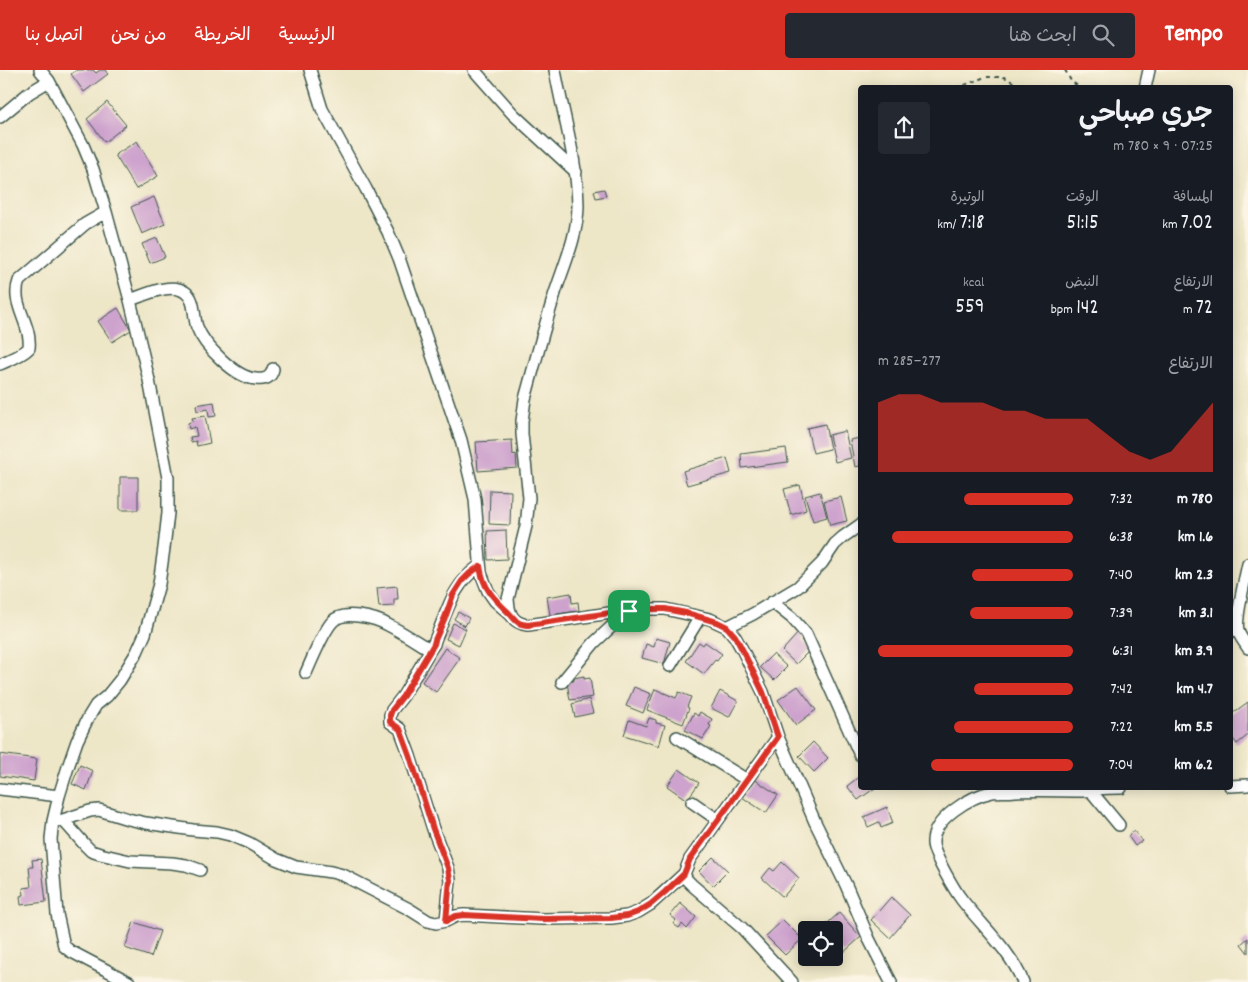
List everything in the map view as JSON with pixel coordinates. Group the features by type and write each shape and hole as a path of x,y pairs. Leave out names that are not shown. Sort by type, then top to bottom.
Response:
{"street":[{"path":"40,70 49,81 90,161 130,300 149,380 168,478 168,513 159,584 145,634 137,652 120,680 107,696 96,705 88,718 59,796 58,820 51,839 57,914 64,946 129,982"},
{"path":"310,70 322,109 366,189 399,258 461,440 475,499 480,566 484,581 495,601 511,615"},
{"path":"474,70 513,114 576,172"},
{"path":"555,70 562,110 573,154 578,206 576,226 544,330 523,409 522,434 529,498 526,526 508,599 508,609 516,622 528,625 610,613 665,609 700,617 727,627 735,636 763,692 778,737 815,822 891,982"},
{"path":"1146,85 1149,70"},
{"path":"0,117 30,93 49,81"},
{"path":"0,364 23,354 29,348 30,337 16,294 20,281 85,224 106,212"},
{"path":"130,300 172,288 184,290 192,302 196,327 218,356 238,373 256,380 268,378 272,375 273,369"},
{"path":"727,627 798,587 822,564 835,544 858,526"},
{"path":"1248,564 1237,625 1238,631 1248,648"},
{"path":"446,921 450,880 448,868 400,729 390,722 390,715 434,644 453,595 462,581 480,566"},
{"path":"772,602 792,618 806,634 858,751"},
{"path":"562,682 610,628 636,610"},
{"path":"306,673 325,632 335,619 340,617 364,617 387,624 422,645 428,648 432,647"},
{"path":"670,666 700,617"},
{"path":"677,737 747,780"},
{"path":"58,820 99,810 146,823 230,835 249,843 276,859 296,867 331,872 343,876 410,909 428,921 436,923 464,915 543,919 611,918 627,916 638,912 651,904 684,874 690,859 778,737"},
{"path":"1233,786 1248,785"},
{"path":"0,789 59,796"},
{"path":"1023,982 1000,944 962,899 936,856 932,844 939,824 949,814 975,797 992,792 1044,790"},
{"path":"1090,790 1119,825"},
{"path":"692,802 718,820"},
{"path":"58,820 91,851 130,861 172,863 200,870"},
{"path":"684,874 692,885 742,928 792,982"}],"path":[{"path":"1065,70 1077,85"},
{"path":"965,85 985,77 1004,77 1018,85"}],"building":[{"path":"77,70 93,70 96,73 100,70 105,70 108,74 84,92 71,74"},
{"path":"107,102 126,125 105,142 87,119"},
{"path":"137,141 158,176 136,189 115,155"},
{"path":"604,189 606,196 596,198 594,191"},
{"path":"154,197 165,224 142,234 131,207"},
{"path":"157,238 165,257 150,263 142,244"},
{"path":"118,308 131,330 112,342 98,321"},
{"path":"214,402 216,416 209,417 208,409 197,411 196,405"},
{"path":"205,416 210,443 197,446 196,441 191,442 190,437 197,436 195,427 189,429 188,423 193,421 192,418"},
{"path":"825,424 830,449 813,453 807,428"},
{"path":"845,431 851,458 835,462 829,435"},
{"path":"858,438 858,466 855,467 850,440"},
{"path":"512,440 513,455 516,454 517,468 478,471 476,442"},
{"path":"786,448 788,462 742,468 741,454"},
{"path":"727,458 731,473 687,485 683,471"},
{"path":"120,477 138,477 138,510 120,510"},
{"path":"800,485 806,510 791,515 784,489"},
{"path":"490,490 511,491 510,525 489,524"},
{"path":"820,492 827,517 813,521 805,496"},
{"path":"841,497 847,521 830,525 824,501"},
{"path":"506,530 507,559 488,560 487,531"},
{"path":"397,586 398,599 394,599 394,606 379,607 377,588"},
{"path":"571,593 572,603 578,602 579,611 550,615 547,597"},
{"path":"458,612 469,618 465,626 454,619"},
{"path":"453,623 466,629 459,645 446,639"},
{"path":"800,631 805,636 801,640 811,649 796,664 782,651"},
{"path":"656,638 670,642 664,664 642,658 646,644 654,647"},
{"path":"699,642 703,645 705,642 722,654 704,674 686,661"},
{"path":"445,648 460,658 436,692 422,682"},
{"path":"773,654 787,667 774,680 760,667"},
{"path":"584,676 584,679 590,678 593,697 570,700 567,682"},
{"path":"798,686 816,710 796,725 778,700"},
{"path":"634,687 651,694 643,713 626,706"},
{"path":"655,689 676,698 679,692 691,697 683,724 647,710"},
{"path":"720,691 738,701 729,717 711,708"},
{"path":"589,699 593,713 575,717 572,704"},
{"path":"1248,702 1248,735 1237,744 1233,739 1233,713"},
{"path":"700,712 712,719 709,725 711,726 703,739 685,730 694,713 698,716"},
{"path":"649,718 656,720 656,723 665,725 659,746 624,735 629,720 646,726"},
{"path":"813,742 828,758 814,772 799,756"},
{"path":"0,754 37,759 34,781 0,776"},
{"path":"80,765 93,771 86,790 72,784"},
{"path":"679,769 699,783 687,800 667,786"},
{"path":"858,778 858,790 872,790 858,800 847,786"},
{"path":"754,779 778,795 766,813 742,797"},
{"path":"887,807 893,823 881,828 879,822 868,827 864,817"},
{"path":"1134,831 1142,841 1135,846 1128,836"},
{"path":"713,857 728,871 713,886 699,871"},
{"path":"41,859 46,902 21,905 20,896 24,895 23,888 31,887 29,867 33,867 32,860"},
{"path":"782,862 799,878 783,897 762,878 770,868 774,871"},
{"path":"891,897 910,915 890,938 871,920"},
{"path":"680,903 696,917 687,929 682,924 679,928 673,924 676,920 670,915"},
{"path":"839,913 861,937 843,953 843,921 830,921"},
{"path":"783,920 798,935 798,943 785,955 766,936"},
{"path":"134,922 160,931 151,957 125,948"},
{"path":"1248,938 1248,953 1241,944"}],"route":[{"path":"480,566 488,591 495,601 520,624 528,625 629,611 665,609 710,619 727,627 735,636 763,692 778,737 690,859 684,874 651,904 638,912 627,916 611,918 543,919 464,915 456,916 446,921 450,880 448,868 400,729 390,722 390,715 434,644 453,595 462,581 480,566"}]}
